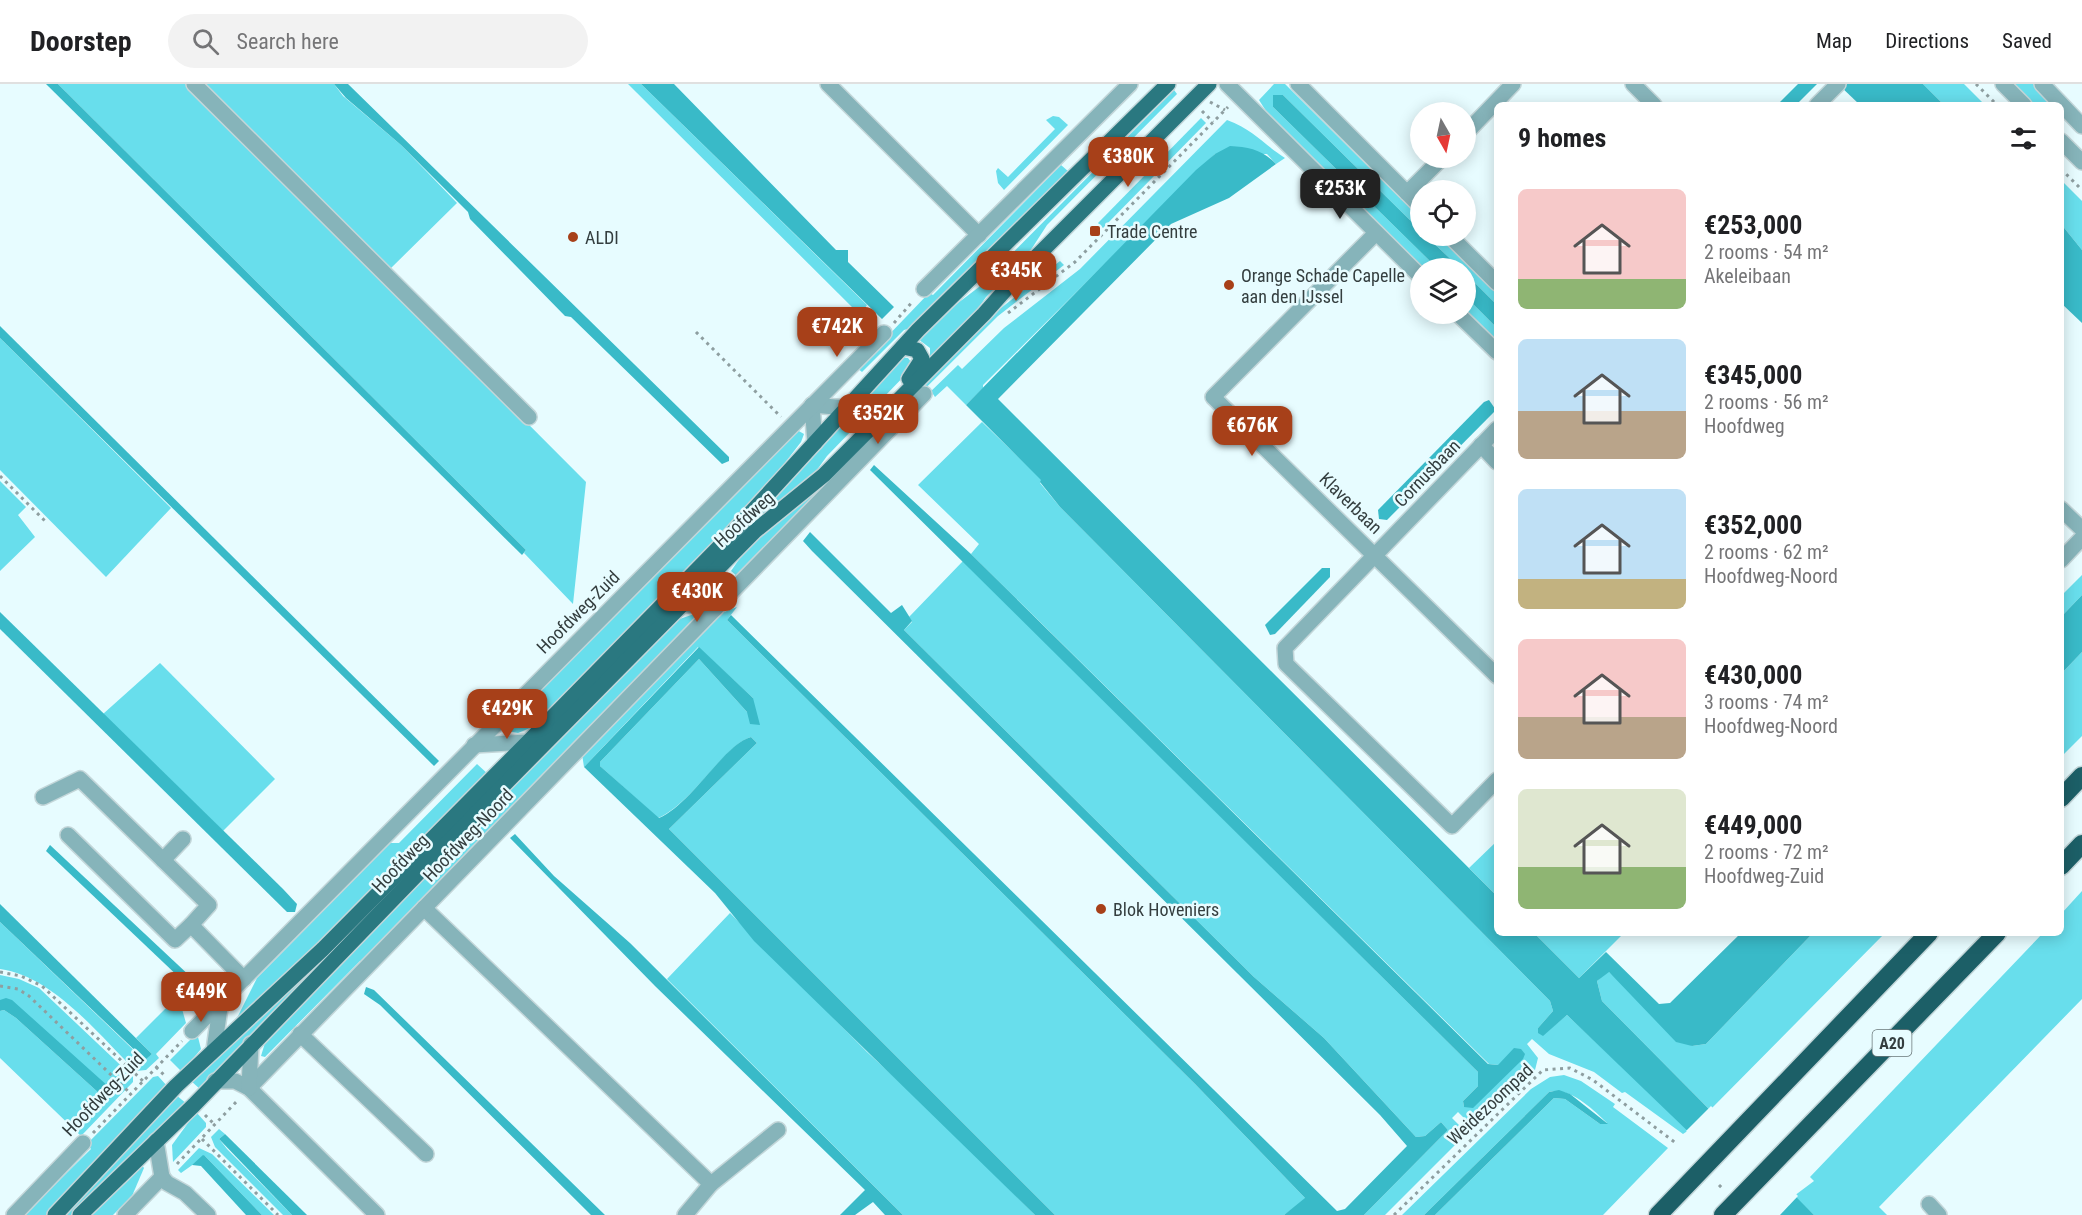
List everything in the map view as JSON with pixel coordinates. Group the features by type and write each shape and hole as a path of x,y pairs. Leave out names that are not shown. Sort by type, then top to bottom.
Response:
{"highway":[{"path":"2064,795 2082,776"},
{"path":"2064,863 2082,844"},
{"name":"A20","path":"1658,1215 1926,936"},
{"name":"A20","path":"1725,1214 1994,936"}],"main road":[{"name":"Hoofdweg","path":"55,1215 214,1050 323,949 528,742 724,542 903,347 1168,84"},
{"name":"Hoofdweg","path":"80,1215 156,1142 755,531 824,475 916,392 1023,269 1209,84"},
{"path":"903,347 916,350 922,359 920,367 910,376 916,392"}],"street":[{"path":"194,84 529,417"},
{"path":"828,84 979,235"},
{"path":"924,289 1130,84"},
{"path":"1227,84 1410,266"},
{"path":"1298,84 1410,197"},
{"path":"1496,102 1513,84"},
{"path":"1633,84 1651,102"},
{"path":"2003,84 2021,102"},
{"path":"2042,84 2059,102"},
{"path":"1820,102 1833,88"},
{"path":"1476,123 1494,104"},
{"path":"2064,107 2082,126"},
{"path":"2064,144 2082,162"},
{"path":"1407,194 1432,168"},
{"name":"Klaverbaan","path":"1376,232 1213,397 1376,554 1494,673"},
{"path":"1460,246 1494,279"},
{"path":"1468,324 1494,349"},
{"name":"Hoofdweg-Zuid","path":"192,1031 884,333"},
{"name":"Hoofdweg-Noord","path":"249,1089 719,605 916,392"},
{"path":"815,443 812,405 847,408"},
{"name":"Cornusbaan","path":"1494,432 1284,648 1286,664 1452,826 1494,783"},
{"name":"Cornusbaan","path":"1481,445 1494,459"},
{"path":"2064,511 2082,529"},
{"path":"2064,557 2082,538"},
{"path":"683,604 719,605 716,572"},
{"path":"474,745 528,742"},
{"path":"43,797 80,779 209,905 175,940 68,835"},
{"path":"163,860 183,840"},
{"path":"424,908 711,1185"},
{"path":"191,925 244,979"},
{"path":"214,1050 221,1001"},
{"path":"300,1034 426,1154"},
{"path":"249,1089 251,1044"},
{"path":"215,1081 235,1081 249,1089 377,1215"},
{"path":"685,1215 711,1185 778,1130"},
{"path":"156,1142 162,1178 185,1193 208,1215"},
{"name":"Hoofdweg-Zuid","path":"14,1215 83,1143"},
{"path":"125,1215 162,1178"}],"path":[{"path":"1976,84 1993,102"},
{"path":"1002,317 1074,262 1238,96"},
{"path":"2064,172 2082,190"},
{"path":"884,333 924,289"},
{"path":"696,332 790,426"},
{"path":"0,476 47,523"},
{"path":"0,972 21,976 42,986 143,1081"},
{"path":"0,986 18,989 29,996 130,1094"},
{"name":"Hoofdweg-Zuid","path":"83,1143 192,1031"},
{"name":"Weidezoompad","path":"1394,1215 1543,1071 1570,1068 1619,1099 1677,1144"},
{"path":"162,1178 249,1089"},
{"path":"202,1138 278,1215"}],"shaded area":[{"path":"46,84 58,84 526,550 522,555"},
{"path":"58,84 189,84 586,482 573,604 524,553 526,550"},
{"path":"200,84 334,84 343,96 401,145 457,203 389,270"},
{"path":"334,84 348,84 729,457 729,461 722,464 571,317 565,316 470,219 468,212 401,145 346,98"},
{"path":"628,84 641,84 867,305 860,315"},
{"path":"641,84 674,84 836,250 848,250 848,262 894,307 882,319"},
{"path":"1274,84 1285,84 1410,208 1410,220 1283,95 1273,107 1410,241 1410,246 1415,246 1427,258 1412,258 1273,122 1259,100"},
{"path":"1798,84 1817,84 1799,102 1780,102"},
{"path":"1838,84 1923,84 1941,102 1857,102"},
{"path":"1923,84 1964,84 1982,102 1941,102"},
{"path":"2011,84 2034,84 2051,102 2029,102"},
{"path":"1174,90 1177,94 1047,225 1025,259 986,297 964,329 930,359 930,348 918,339 929,325 979,287"},
{"path":"1273,95 1283,95 1410,220 1410,241 1273,107"},
{"path":"1053,116 1059,117 1068,125 1004,190 998,183 996,171 998,168 1008,177 1055,129 1046,120"},
{"path":"1201,118 1206,123 1103,228 1098,223"},
{"path":"1227,120 1251,133 1285,158 1276,164 1267,154 1215,154 983,385 983,388 966,405 947,386 935,397 933,394 928,399 926,396 958,365 962,369 1004,328 1080,269"},
{"path":"1230,146 1243,147 1266,155 1276,164 1229,198 1171,224 998,399 1494,893 1494,936 1537,936 1579,978 1606,952 1659,1004 1670,1003 1738,936 1810,936 1706,1044 1692,1046 1676,1042 1609,972 1597,981 1602,1001 1814,1215 1775,1215 1567,1015 1543,1036 1538,1033 1538,1028 1553,1011 1550,1001 1060,507 1040,482 1041,480 966,405 1196,170 1215,154"},
{"path":"1061,165 1069,172 915,327 904,330 862,372 857,368 929,293 933,295"},
{"path":"2064,183 2082,201 2082,250 2064,228"},
{"path":"2064,228 2082,250 2082,323 2064,306"},
{"path":"1415,246 1437,246 1449,258 1427,258"},
{"path":"1437,246 1448,246 1461,258 1449,258"},
{"path":"1060,261 1064,265 998,316 737,576 731,571 751,542 996,312"},
{"path":"1476,273 1494,290 1494,302 1476,284"},
{"path":"1476,284 1494,302 1494,325 1476,307"},
{"path":"1476,307 1494,325 1494,339 1476,321"},
{"path":"0,326 439,761 434,766 0,338"},
{"path":"0,338 171,508 106,577 0,470"},
{"path":"900,357 908,358 911,362 911,369 827,456 809,481 201,1090 190,1080 808,462"},
{"path":"1489,400 1494,407 1494,412 1387,520 1379,519 1378,510 1484,402"},
{"path":"982,422 1042,480 1040,483 1060,507 1550,1001 1553,1011 1538,1028 1543,1035 1567,1015 1689,1130 1683,1134 1594,1072 1549,1054 1532,1039 1527,1044 1538,1058 1535,1070 1476,1124 1469,1123 1458,1112 1452,1118 1463,1129 1463,1138 1385,1215 1364,1215 1448,1130 1441,1122 1425,1136 1416,1137 1324,1038 1254,977 904,630 912,622 909,617 963,561 1478,1072 1478,1086 1463,1101 1464,1107 1498,1065 1489,1064 971,554 979,544 918,485"},
{"path":"797,430 804,434 801,442 754,503 535,726 518,733 506,731 524,712 523,708"},
{"path":"874,465 971,554 1488,1064 1498,1065 1514,1048 1521,1049 1525,1054 1523,1059 1473,1108 1464,1107 1463,1101 1478,1086 1478,1072 870,470"},
{"path":"0,481 26,507 18,515 35,537 0,571"},
{"path":"810,532 891,613 902,605 912,621 904,630 1254,977 1324,1038 1416,1137 1425,1136 1441,1122 1448,1130 1364,1215 1284,1215 1305,1198 1195,1084 727,620 731,615 1337,1211 1345,1209 1407,1146 1380,1115 812,551 803,541"},
{"path":"1322,568 1330,568 1330,577 1275,634 1270,635 1265,625"},
{"path":"2082,575 2082,595 2064,614 2064,593"},
{"path":"2082,595 2082,652 2064,671 2064,614"},
{"path":"737,607 727,620 1195,1084 1306,1199 1284,1215 1055,1215 669,829 757,743 751,737 730,751 671,811 658,818 600,766 600,762 699,659 747,712 753,698 698,647 584,767 582,754 719,614"},
{"path":"0,612 283,889 297,904 295,912 287,912 0,629"},
{"path":"694,614 697,617 366,960 360,961 265,1057 261,1056 268,1033 677,620"},
{"path":"699,647 753,698 760,725 750,724 747,712 699,659 600,762 600,766 659,818 684,800 730,751 751,737 757,743 669,829 1055,1215 1035,1215 754,941 715,893 584,767"},
{"path":"2082,652 2082,736 2064,754 2064,671"},
{"path":"160,663 275,779 223,831 103,714"},
{"path":"477,764 489,775 328,938 236,1020 257,978 390,843 399,843"},
{"path":"515,834 554,876 630,943 903,1215 885,1215 873,1202 855,1215 840,1215 865,1190 655,986 510,838"},
{"path":"1494,844 1494,893 1469,868"},
{"path":"50,845 209,994 203,1000 46,851"},
{"path":"2082,891 2082,999 1879,1207 1887,1215 1814,1215 1794,1196 1814,1181 1810,1177 2040,936 2064,936 2064,911"},
{"path":"0,904 152,1054 145,1060 0,922"},
{"path":"730,913 867,1052 929,1109 1035,1215 903,1215 667,979"},
{"path":"0,922 144,1060 152,1054 136,1038 167,1007 182,1009 186,1023 156,1054 159,1058 146,1070 136,1071 91,1025 57,995 20,974 0,969"},
{"path":"1537,936 1621,936 1579,978"},
{"path":"1810,936 1882,936 1710,1110 1602,1001 1597,981 1608,971 1692,1046 1706,1044"},
{"path":"0,975 19,979 39,988 133,1077 133,1082 81,1136 0,1058 0,1011 4,1010 16,1018 101,1095 108,1095 0,1000"},
{"path":"366,987 374,990 605,1215 591,1215 380,1005 364,994"},
{"path":"6,998 12,1000 109,1087 108,1095 101,1095 16,1018 4,1010 0,1011 0,1000"},
{"path":"193,1037 198,1037 201,1049 182,1072 170,1060"},
{"path":"1564,1075 1581,1081 1615,1104 1613,1107 1668,1148 1603,1215 1435,1215 1554,1098 1565,1099 1600,1124 1607,1123 1581,1100 1565,1092 1557,1091 1549,1092 1424,1215 1402,1215 1531,1089 1550,1077"},
{"path":"158,1076 168,1087 50,1215 24,1215 91,1149 87,1144 153,1077"},
{"path":"1559,1090 1570,1094 1608,1124 1600,1124 1565,1099 1554,1098 1435,1215 1424,1215 1549,1092"},
{"path":"176,1095 187,1104 73,1215 66,1215"},
{"path":"196,1112 206,1123 206,1127 173,1162 172,1145"},
{"path":"219,1129 225,1134 219,1139 227,1149 292,1215 283,1215 215,1147 211,1137"},
{"path":"225,1134 307,1215 292,1215 219,1139"},
{"path":"199,1148 212,1154 274,1215 262,1215 205,1156 181,1173 178,1170"},
{"path":"203,1155 262,1215 246,1215 201,1166 192,1165"},
{"path":"141,1164 144,1168 132,1196 113,1215 86,1215"}],"pier":[{"path":"1711,1106 1798,1196 1780,1215 1771,1215 1686,1131"}],"place":[{"name":"Trade Centre","path":"1095,231"},
{"name":"ALDI","path":"573,237"},
{"name":"Orange Schade Capelle aan den IJssel","path":"1229,285"},
{"name":"Blok Hoveniers","path":"1101,909"}]}
